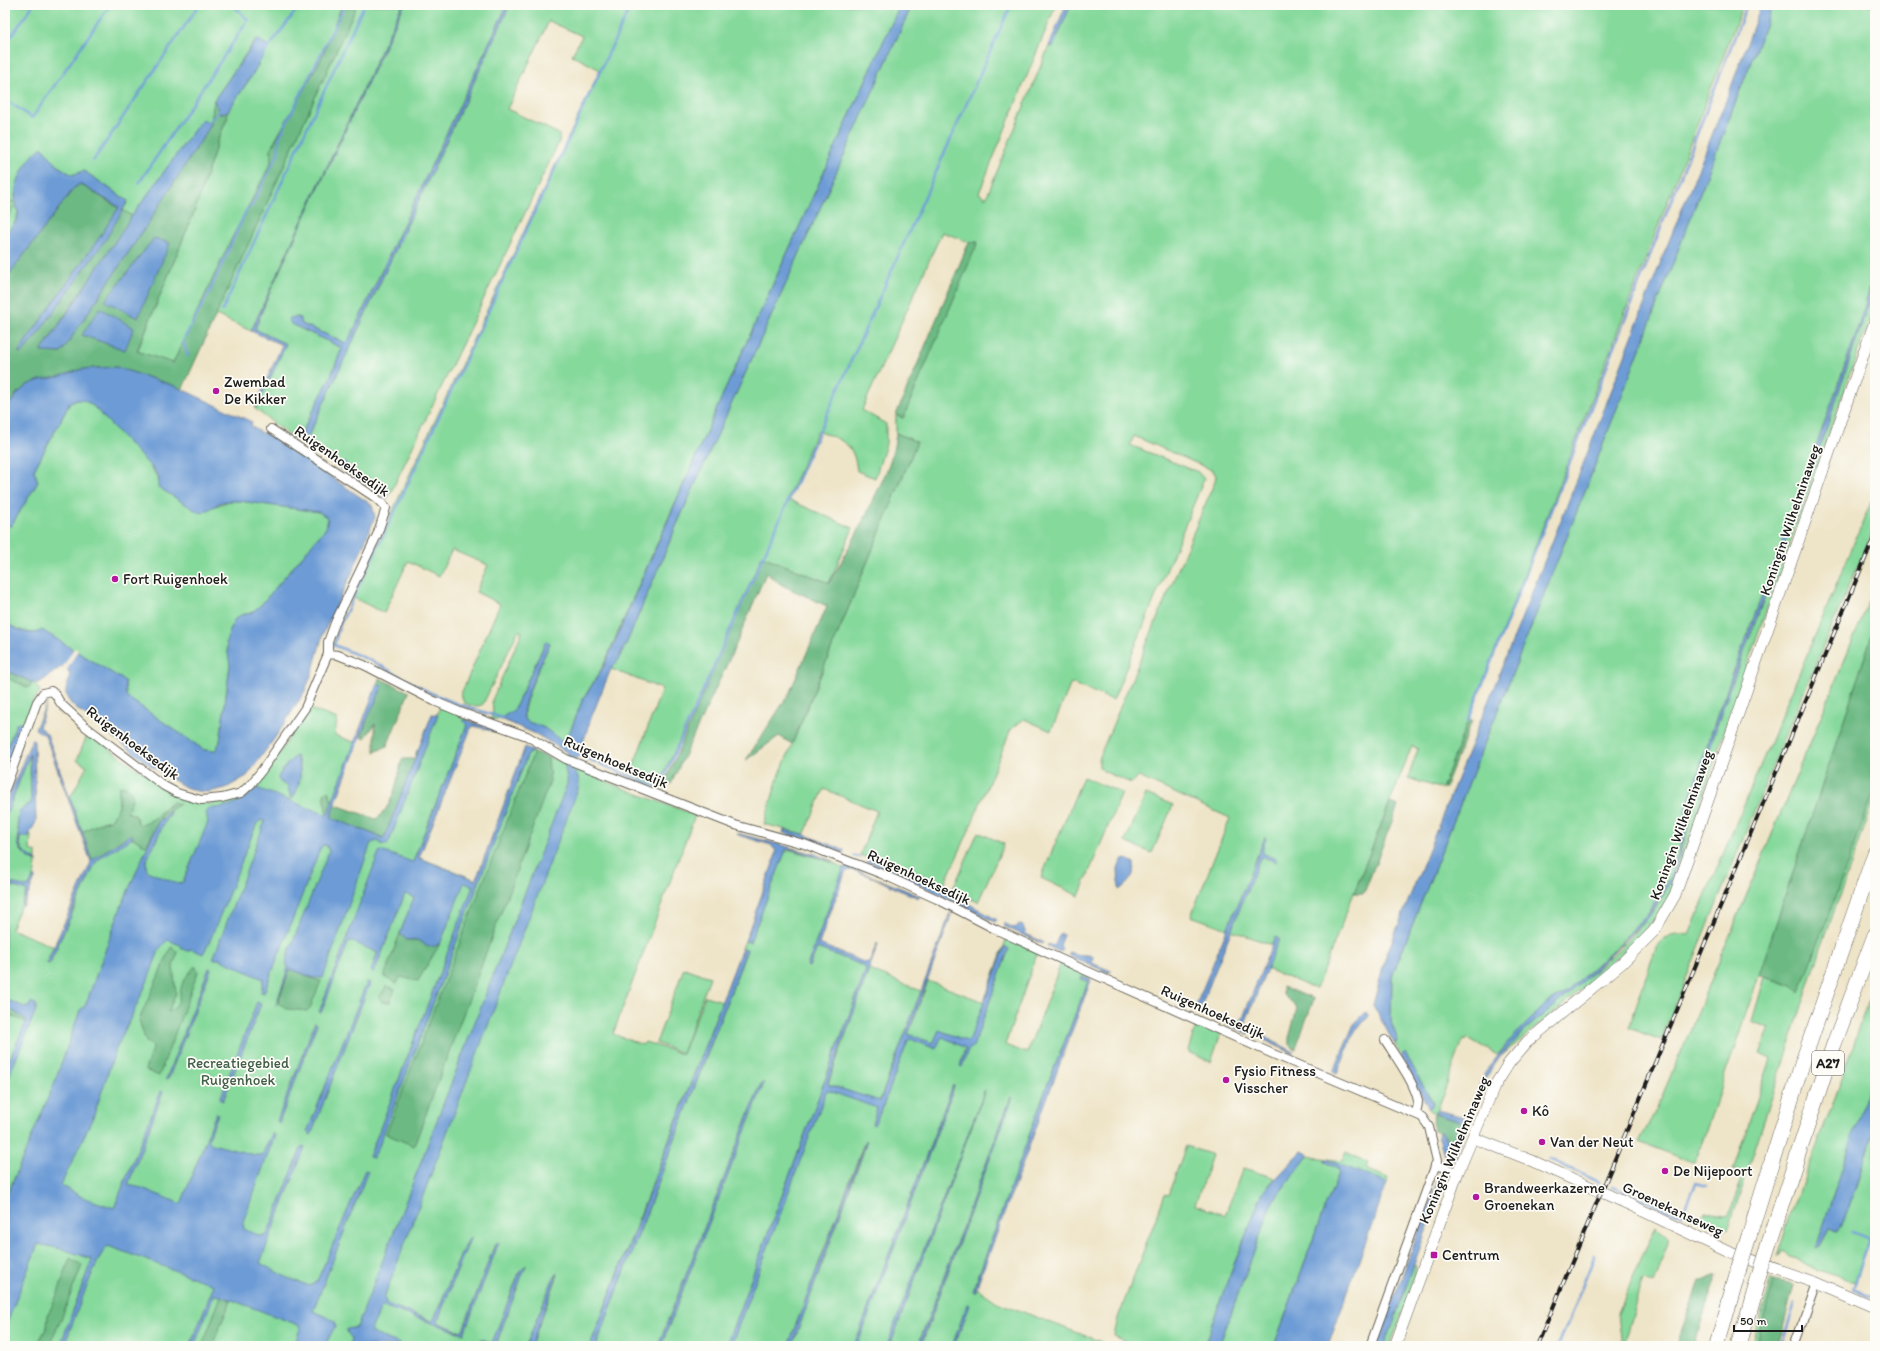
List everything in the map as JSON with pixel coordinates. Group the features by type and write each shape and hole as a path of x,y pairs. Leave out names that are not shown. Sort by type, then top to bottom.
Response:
{"highway":[{"name":"A27","path":"1717,1346 1802,1064 1875,853"},
{"name":"A27","path":"1739,1346 1769,1243 1834,1044 1875,935"},
{"name":"A27","path":"1708,1346 1730,1299"}],"main road":[{"name":"Koningin Wilhelminaweg","path":"1395,1346 1458,1172 1474,1138 1494,1087 1509,1063 1527,1042 1622,963 1654,931 1675,895 1875,321"},
{"name":"Groenekanseweg","path":"1474,1138 1530,1160 1635,1207 1733,1254 1816,1283 1875,1308"}],"street":[{"name":"Ruigenhoeksedijk","path":"5,789 37,702 44,693 51,691 55,694 61,704 86,727 164,786 190,798 211,800 240,793 251,784 262,770 305,708 328,654 328,642 335,623 377,535 386,508 376,498 271,428"},
{"name":"Ruigenhoeksedijk","path":"328,654 338,655 364,665 440,704 527,736 569,760 715,817 804,844 882,874 937,898 1003,933 1078,968 1279,1056 1416,1113 1424,1119 1429,1127 1437,1161 1436,1165"},
{"path":"1385,1040 1405,1072 1415,1094 1418,1103 1416,1113"},
{"path":"1436,1165 1458,1172"},
{"name":"Koningin Wilhelminaweg","path":"1370,1346 1436,1165"},
{"path":"1795,1346 1816,1283"}],"green space":[{"path":"5,5 169,5 171,8 173,5 342,5 321,59 271,148 271,163 232,238 173,363 137,352 195,210 218,140 227,119 228,111 251,77 268,46 256,39 214,100 211,125 202,119 132,216 123,210 128,201 84,171 72,175 58,166 42,147 31,159 23,172 17,186 15,202 5,199"},
{"path":"342,5 357,5 182,390 175,386 116,367 82,369 17,393 5,411 5,379 10,370 7,369 5,372 5,280 74,188 80,184 132,216 41,351 61,353 141,234 211,125 214,100 220,114 228,111 227,119 218,140 195,210 137,351 173,363 232,238 271,163 271,148 321,59","holes":["154,239 161,241 138,318 123,310 141,258"]},
{"path":"357,5 402,5 251,331 216,315"},
{"path":"404,5 507,5 352,334 346,343 302,324 300,321 291,324 342,348 331,376 301,434 293,437 294,439 254,408 257,407 286,344 255,329 271,289"},
{"path":"510,5 900,5 724,392 603,666 582,701 567,739 565,740 559,739 544,728 529,722 525,719 524,714 525,705 529,694 550,643 546,641 514,710 504,716 503,720 491,719 493,713 492,700 522,632 518,631 483,704 476,706 464,703 461,694 500,604 476,592 488,565 452,550 439,576 408,561 384,613 352,597 600,70 572,55 582,36 549,21 507,109 559,134 559,142 390,494 386,494 347,470 347,464 344,462 341,464 306,441"},
{"path":"912,5 1056,5 979,193 986,198 1049,46 1053,47 1070,5 1743,5 1442,789 1408,778 1418,749 1412,746 1316,989 1266,969 1275,946 1191,916 1230,818 1139,777 1131,783 1103,771 1099,767 1099,760 1103,748 1215,481 1216,475 1212,470 1134,436 1130,445 1198,472 1204,479 1113,700 1071,683 1051,731 1024,719 1011,729 967,835 943,887 860,855 877,811 824,789 805,833 803,834 764,824 777,781 917,442 896,433 896,415 903,418 977,242 969,242 942,232 862,410 886,424 886,444 875,478 857,471 850,448 840,440 817,431 787,499 853,528 829,583 762,556 696,705 658,786 645,781 634,772 633,767 662,689 611,669 617,662 627,642 678,522"},
{"path":"1773,5 1875,5 1875,272 1857,331 1803,486 1717,716 1686,810 1683,835 1679,851 1670,876 1662,891 1648,913 1618,946 1565,993 1546,1004 1497,1055 1468,1038 1466,1041 1463,1040 1438,1109 1434,1114 1429,1109 1433,1104 1421,1083 1395,1045 1398,1041 1391,1022 1392,976 1583,496"},
{"path":"5,199 15,202 16,205 5,220"},
{"path":"16,205 18,214 17,217 5,235 5,220"},
{"path":"969,242 978,242 903,418 896,415"},
{"path":"1875,285 1874,306 1737,693 1673,887 1662,910 1639,937 1598,976 1500,1057 1540,1016 1604,963 1633,935 1653,912 1667,887 1685,839 1688,816 1722,710 1806,488"},
{"path":"80,399 85,400 93,406 130,444 150,467 159,483 213,507 229,501 240,501 319,512 328,518 326,528 261,605 251,613 241,615 230,665 220,742 215,751 204,750 129,699 126,695 125,681 76,651 40,632 26,632 5,623 5,524 11,526 38,482 34,470 70,403"},
{"path":"896,433 917,442 792,744 779,736 746,760 789,694 827,606 782,585 766,573 735,647 671,784 665,782 762,556 829,583 848,550 883,479 891,457"},
{"path":"1875,493 1875,526 1787,731 1661,1040 1629,1028 1656,947 1659,943 1671,935 1689,935"},
{"path":"1875,587 1875,626 1695,1163 1639,1142 1656,1110 1692,1026"},
{"path":"1875,626 1875,789 1800,993 1793,986 1759,975"},
{"path":"5,670 34,683 40,691 33,702 5,772"},
{"path":"5,670 32,682 29,688 5,677"},
{"path":"379,678 409,692 387,746 375,752 375,724 365,738 362,737"},
{"name":"Recreatiegebied Ruigenhoek","path":"440,707 469,719 468,721 464,720 467,725 415,856 479,881 527,756 531,752 557,760 617,786 695,815 613,1034 643,1045 645,1042 682,1054 705,996 722,1001 590,1346 531,1346 558,1275 553,1279 526,1346 496,1345 525,1266 520,1271 492,1343 481,1339 494,1346 5,1346 5,884 27,891 11,929 54,947 47,962 49,964 96,862 102,856 133,838 146,846 162,815 180,804 168,805 152,820 139,825 135,815 127,812 133,796 126,786 119,787 119,806 111,820 102,822 82,832 70,798 87,766 77,760 88,733 136,768 200,803 208,804 232,800 257,788 308,708 337,719 335,735 356,743 333,804 326,811 383,838","holes":["296,756 300,767 300,778 297,789 291,799 288,787","470,1237 438,1320 439,1323 459,1331 463,1330 495,1244 464,1334 382,1303 384,1300 387,1304 432,1321 467,1240"]},
{"path":"1468,720 1472,720 1445,788 1442,789"},
{"path":"417,750 422,750 384,838 332,818 326,811 324,793 328,790 333,804 376,819 382,814 391,800 402,759 414,759"},
{"path":"534,752 548,757 550,781 414,1146 386,1134"},
{"path":"30,754 31,803 23,809 17,824 19,835 18,842 26,856 36,862 35,872 27,887 5,882 5,818"},
{"path":"1083,777 1122,793 1079,896 1041,878"},
{"path":"126,786 133,796 127,812 135,815 139,825 152,820 173,802 180,804 162,815 146,846 133,838 131,835 92,861 82,832 102,822 111,820 119,806 119,787"},
{"path":"1875,789 1875,798 1823,942 1728,1230 1698,1220 1706,1212 1725,1215 1729,1214 1743,1175 1741,1171 1733,1169 1771,1059 1760,1054 1770,1028 1752,1021 1765,977 1793,986 1800,992"},
{"path":"1146,794 1173,805 1152,853 1125,842"},
{"path":"1390,803 1398,806 1364,893 1354,893"},
{"path":"978,832 1004,844 978,902 952,891"},
{"path":"31,834 30,850 36,852 36,860 26,854 20,845 20,837 28,837"},
{"path":"791,850 834,863 842,868 845,867 807,966 809,967 817,948 859,964 865,967 866,970 726,1346 661,1346 763,1083 761,1084 753,1104 658,1346 596,1346 747,950 742,948 745,941 750,942 785,852"},
{"path":"400,933 406,940 417,940 438,945 441,942 418,981 400,977 397,984 384,977"},
{"path":"1007,937 1038,951 1005,1045 1027,1053 1061,963 1089,976 1089,979 1082,976 1082,979 1088,982 1047,1086 973,1291 975,1292 977,1288 997,1302 1112,1346 954,1346 970,1305 968,1304 952,1346 921,1346 1012,1099 1011,1097 918,1346 890,1346 985,1090 887,1346 857,1346 954,1087 953,1085 854,1346 792,1346 866,1145 863,1145 788,1346 728,1346 825,1088 882,1105 928,981 984,1002"},
{"path":"171,947 178,952 173,966 176,993 168,1012 178,1003 181,986 195,966 198,972 159,1076 145,1070 153,1046 146,1042 139,1020"},
{"path":"684,968 710,977 682,1053 656,1043"},
{"path":"290,969 321,981 310,1008 307,1011 288,1009 278,1003"},
{"path":"869,970 921,991 879,1102 828,1084"},
{"path":"1875,983 1875,1069 1831,1201 1821,1246 1830,1229 1835,1230 1841,1226 1855,1192 1875,1129 1875,1223 1855,1282 1809,1267 1782,1251 1777,1257 1791,1213 1831,1109"},
{"path":"387,986 395,989 390,1002 382,1002 379,997"},
{"path":"1283,987 1314,999 1295,1050 1289,1043 1289,1038 1297,1008 1283,995"},
{"path":"5,1006 26,1018 26,1022 11,1016 5,1020"},
{"path":"1197,1023 1221,1033 1211,1062 1190,1053 1188,1050"},
{"path":"1434,1114 1461,1122 1454,1140 1449,1141 1444,1134 1434,1131 1432,1121"},
{"path":"1186,1146 1212,1155 1195,1205 1225,1215 1243,1168 1275,1178 1263,1192 1227,1282 1204,1346 1137,1346 1114,1336 1118,1318 1165,1194 1168,1195"},
{"path":"1346,1152 1368,1163 1366,1169 1388,1178 1387,1183 1324,1161 1338,1169 1339,1173 1323,1212 1274,1346 1219,1346 1273,1201 1308,1156 1342,1161"},
{"path":"1656,1225 1670,1238 1653,1283 1643,1280 1625,1342 1630,1346 1622,1346 1618,1313"},
{"path":"70,1258 82,1265 60,1322 48,1346 36,1346 47,1327 48,1315 58,1293"},
{"path":"1413,1266 1416,1266 1415,1276 1390,1346 1385,1346"},
{"path":"1717,1275 1693,1346 1676,1346 1699,1282"},
{"path":"1772,1278 1774,1281 1756,1346 1752,1346"},
{"path":"1774,1281 1794,1285 1778,1346 1756,1346"},
{"path":"221,1296 231,1300 212,1346 202,1346"}],"water":[{"path":"402,5 404,5 271,289 255,329 286,344 257,407 255,406 282,345 251,331"},
{"path":"507,5 510,5 306,441 341,464 344,462 347,464 347,470 388,496 386,499 293,437 301,434 331,376 342,348 291,324 288,318 299,317 302,324 346,343 352,334"},
{"path":"900,5 912,5 678,522 627,642 617,662 611,669 591,718 578,758 573,758 569,768 575,772 578,777 578,789 384,1298 387,1304 432,1321 467,1240 471,1236 438,1320 439,1323 459,1331 463,1330 495,1244 499,1242 464,1334 382,1306 370,1332 405,1346 349,1346 352,1339 347,1332 347,1329 357,1327 567,784 565,767 568,753 536,734 503,720 504,716 514,710 546,641 550,643 528,693 523,712 524,718 529,722 546,729 561,740 567,739 582,701 604,666 724,392"},
{"path":"1066,5 1071,5 1053,47 1049,46"},
{"path":"1761,5 1773,5 1583,496 1392,976 1391,1022 1398,1041 1395,1045 1373,1005 1386,956 1577,480 1663,256 1727,98"},
{"path":"257,39 269,46 251,77 228,111 220,114 214,100"},
{"path":"202,119 211,125 141,234 61,353 41,352 132,216"},
{"path":"42,147 58,166 72,175 84,171 128,201 106,239 37,335 22,353 19,353 119,207 80,184 74,188 5,280 5,237 18,216 15,201 17,185 22,171 36,152"},
{"path":"154,238 170,243 138,318 105,301"},
{"path":"1875,272 1875,285 1806,488 1722,710 1688,816 1689,823 1669,884 1648,918 1579,985 1525,1030 1500,1057 1487,1076 1471,1109 1470,1108 1485,1073 1510,1040 1546,1004 1565,993 1618,946 1648,913 1670,876 1683,835 1686,810 1717,716 1803,486 1857,331"},
{"path":"100,308 134,328 125,350 82,335"},
{"path":"116,367 175,386 252,422 251,426 263,434 265,432 372,505 375,517 351,575 323,634 312,673 305,691 277,735 247,776 226,788 209,792 196,791 185,787 151,766 73,706 66,696 69,671 61,667 39,683 34,683 5,670 5,623 28,633 42,630 125,681 126,695 130,699 204,750 215,751 220,742 230,665 226,642 234,620 241,615 251,613 261,605 326,528 328,518 319,512 240,501 222,502 202,513 198,512 158,487 159,478 154,470 93,406 85,401 79,400 70,403 34,470 38,482 11,526 5,524 5,411 18,393 27,385 82,369"},
{"path":"377,684 383,686 366,722 332,812 332,818 383,838 432,714 438,715 389,842 387,845 380,844 378,841 371,843 323,978 314,978 290,969 276,1005 288,968 286,962 289,951 329,851 326,845 323,845 320,849 264,993 261,992 263,979 219,959 213,959 265,821 262,820 257,823 209,943 203,954 191,949 187,951 181,948 180,945 168,940 160,948 146,985 116,1049 94,1115 61,1185 82,1197 114,1208 161,1091 163,1092 128,1185 142,1188 181,1204 216,1113 218,1114 208,1140 212,1144 255,1155 262,1155 272,1134 275,1135 243,1222 244,1229 260,1236 267,1235 302,1146 305,1147 260,1263 288,1278 310,1286 317,1281 365,1170 368,1171 313,1311 335,1321 336,1328 334,1328 325,1346 294,1346 301,1326 221,1296 214,1295 194,1346 190,1346 214,1285 108,1246 103,1251 91,1276 64,1346 60,1346 92,1259 62,1249 38,1244 5,1328 5,1200 55,1081 80,1010 85,1006 121,907 158,822 170,811 170,815 166,819 146,862 147,871 178,884 183,882 208,822 206,812 208,808 228,806 246,797 257,788 327,815"},
{"path":"47,702 39,727 47,734 92,860 131,834 133,838 103,856 96,862 50,963 48,964 47,962 91,862 45,735 35,729"},
{"path":"464,719 495,730 495,732 474,726 471,728 419,858 476,880 525,747 534,752 531,752 527,756 379,1146 373,1158 369,1157 473,886 464,883 441,942 435,946 429,946 416,940 406,940 400,933 414,897 405,894 374,973 371,971 377,954 376,952 349,941 321,1013 319,1012 379,852 381,851 413,862 467,725 464,722"},
{"path":"19,722 23,725 5,772 5,754 16,724"},
{"path":"32,739 34,741 36,822 28,837 20,837 20,843 25,853 38,862 25,855 18,843 19,813 20,810 31,803 30,754 5,818 5,806"},
{"path":"296,756 300,767 300,778 297,790 291,800 288,787 280,782 278,778 290,761"},
{"path":"784,830 803,834 844,850 843,853 783,833"},
{"path":"737,833 815,854 835,862 791,849 786,850 750,942 745,941 775,858 776,851 771,845 738,835"},
{"path":"1265,837 1262,853 1276,859 1276,862 1263,857 1260,858 1200,1009 1218,1018 1216,1020 1194,1010"},
{"path":"868,859 939,889 943,889 997,920 995,922 901,876 866,862"},
{"path":"1127,859 1134,863 1133,875 1119,890 1118,868 1122,860"},
{"path":"847,866 920,896 919,898 875,878 852,870 845,873 819,944 866,963 870,961 877,943 878,944 828,1082 829,1085 880,1101 951,911 951,916 908,1034 933,1043 939,1030 967,1041 970,1039 1005,946 1009,949 973,1047 968,1050 962,1067 960,1066 965,1048 943,1037 941,1038 936,1049 910,1039 882,1109 874,1125 872,1124 877,1108 829,1091 826,1092 731,1346 726,1346 866,970 865,967 859,964 817,948 809,967 807,966 843,869"},
{"path":"35,877 23,907 22,906 27,891 5,884 5,882 29,887 33,878"},
{"path":"1004,923 1014,928 1020,925 1023,926 1026,934 1043,942 1043,944 1003,926"},
{"path":"1060,933 1064,935 1060,945 1062,950 1060,952 1047,946 1048,944 1053,946 1055,945"},
{"path":"1275,937 1279,939 1246,1021 1246,1026 1251,1029 1249,1034 1224,1023 1224,1020 1237,1022 1242,1020"},
{"path":"742,948 747,949 596,1346 590,1346 633,1236"},
{"path":"1069,952 1093,956 1092,963 1111,971 1109,973 1069,956"},
{"path":"209,968 211,969 168,1080 166,1079"},
{"path":"1082,976 1091,980 975,1292 973,1291 1047,1086 1088,982 1081,979"},
{"path":"367,982 370,983 311,1135 307,1132"},
{"path":"5,999 25,1007 29,1007 31,1002 36,1004 36,1010 5,1086 5,1069 27,1020 5,1006"},
{"path":"257,1002 261,1004 223,1101 220,1099"},
{"path":"1366,1012 1369,1016 1354,1033 1337,1074 1333,1072 1354,1024"},
{"path":"315,1022 317,1024 279,1123 277,1121"},
{"path":"1257,1033 1294,1052 1294,1054 1256,1036"},
{"path":"1405,1052 1433,1104 1429,1109 1401,1056"},
{"path":"1875,1069 1875,1129 1855,1192 1841,1226 1837,1231 1830,1229 1821,1246 1816,1248"},
{"path":"764,1083 661,1346 658,1346 761,1084"},
{"path":"953,1085 954,1087 857,1346 854,1346"},
{"path":"985,1090 890,1346 887,1346 894,1326"},
{"path":"1011,1097 1012,1099 921,1346 918,1346"},
{"path":"1437,1110 1464,1117 1469,1121 1451,1163 1445,1158 1438,1136 1439,1133 1442,1132 1447,1140 1452,1141 1461,1122 1435,1114"},
{"path":"866,1140 867,1141 792,1346 788,1346"},
{"path":"1302,1151 1307,1153 1308,1156 1273,1201 1219,1346 1204,1346 1227,1282 1263,1192"},
{"path":"1326,1159 1387,1183 1328,1346 1274,1346 1323,1212 1339,1173 1338,1169 1324,1161"},
{"path":"1437,1182 1442,1182 1442,1186 1385,1346 1376,1346"},
{"path":"526,1265 496,1344 500,1346 487,1346 480,1343 481,1339 492,1343 520,1271"},
{"path":"558,1273 531,1346 526,1346 553,1279"},
{"path":"967,1304 970,1305 954,1346 952,1346"}],"pier":[{"path":"74,648 78,650 66,672 61,670"}],"waterway":[{"path":"5,45 33,5"},
{"path":"5,99 32,118 110,5"},
{"path":"93,161 199,5"},
{"path":"139,183 248,20 233,5"},
{"path":"261,58 300,5"},
{"path":"188,356 183,341 210,291 246,211 252,205 278,154 279,138 345,5"},
{"path":"222,311 364,5"},
{"path":"506,719 457,704 431,693 374,662 334,645 339,627 397,507 631,5"},
{"path":"576,754 659,788 1011,5"},
{"path":"1468,721 1747,5"},
{"path":"207,124 221,109"},
{"path":"854,856 859,857"},
{"path":"1549,1159 1599,1182"},
{"path":"1613,1187 1682,1215 1695,1183 1706,1186"},
{"path":"1851,1232 1870,1239 1853,1289 1875,1299"},
{"path":"1870,1239 1875,1233"},
{"path":"1558,1346 1595,1255"},
{"path":"1781,1346 1795,1303"}],"railway":[{"path":"1537,1346 1875,535"}],"place":[{"name":"Zwembad De Kikker","path":"216,391"},
{"name":"Fort Ruigenhoek","path":"115,579"},
{"name":"Fysio Fitness Visscher","path":"1226,1080"},
{"name":"Kô","path":"1524,1111"},
{"name":"Van der Neut","path":"1542,1142"},
{"name":"De Nijepoort","path":"1665,1171"},
{"name":"Brandweerkazerne Groenekan","path":"1476,1197"},
{"name":"Centrum","path":"1434,1255"}]}
